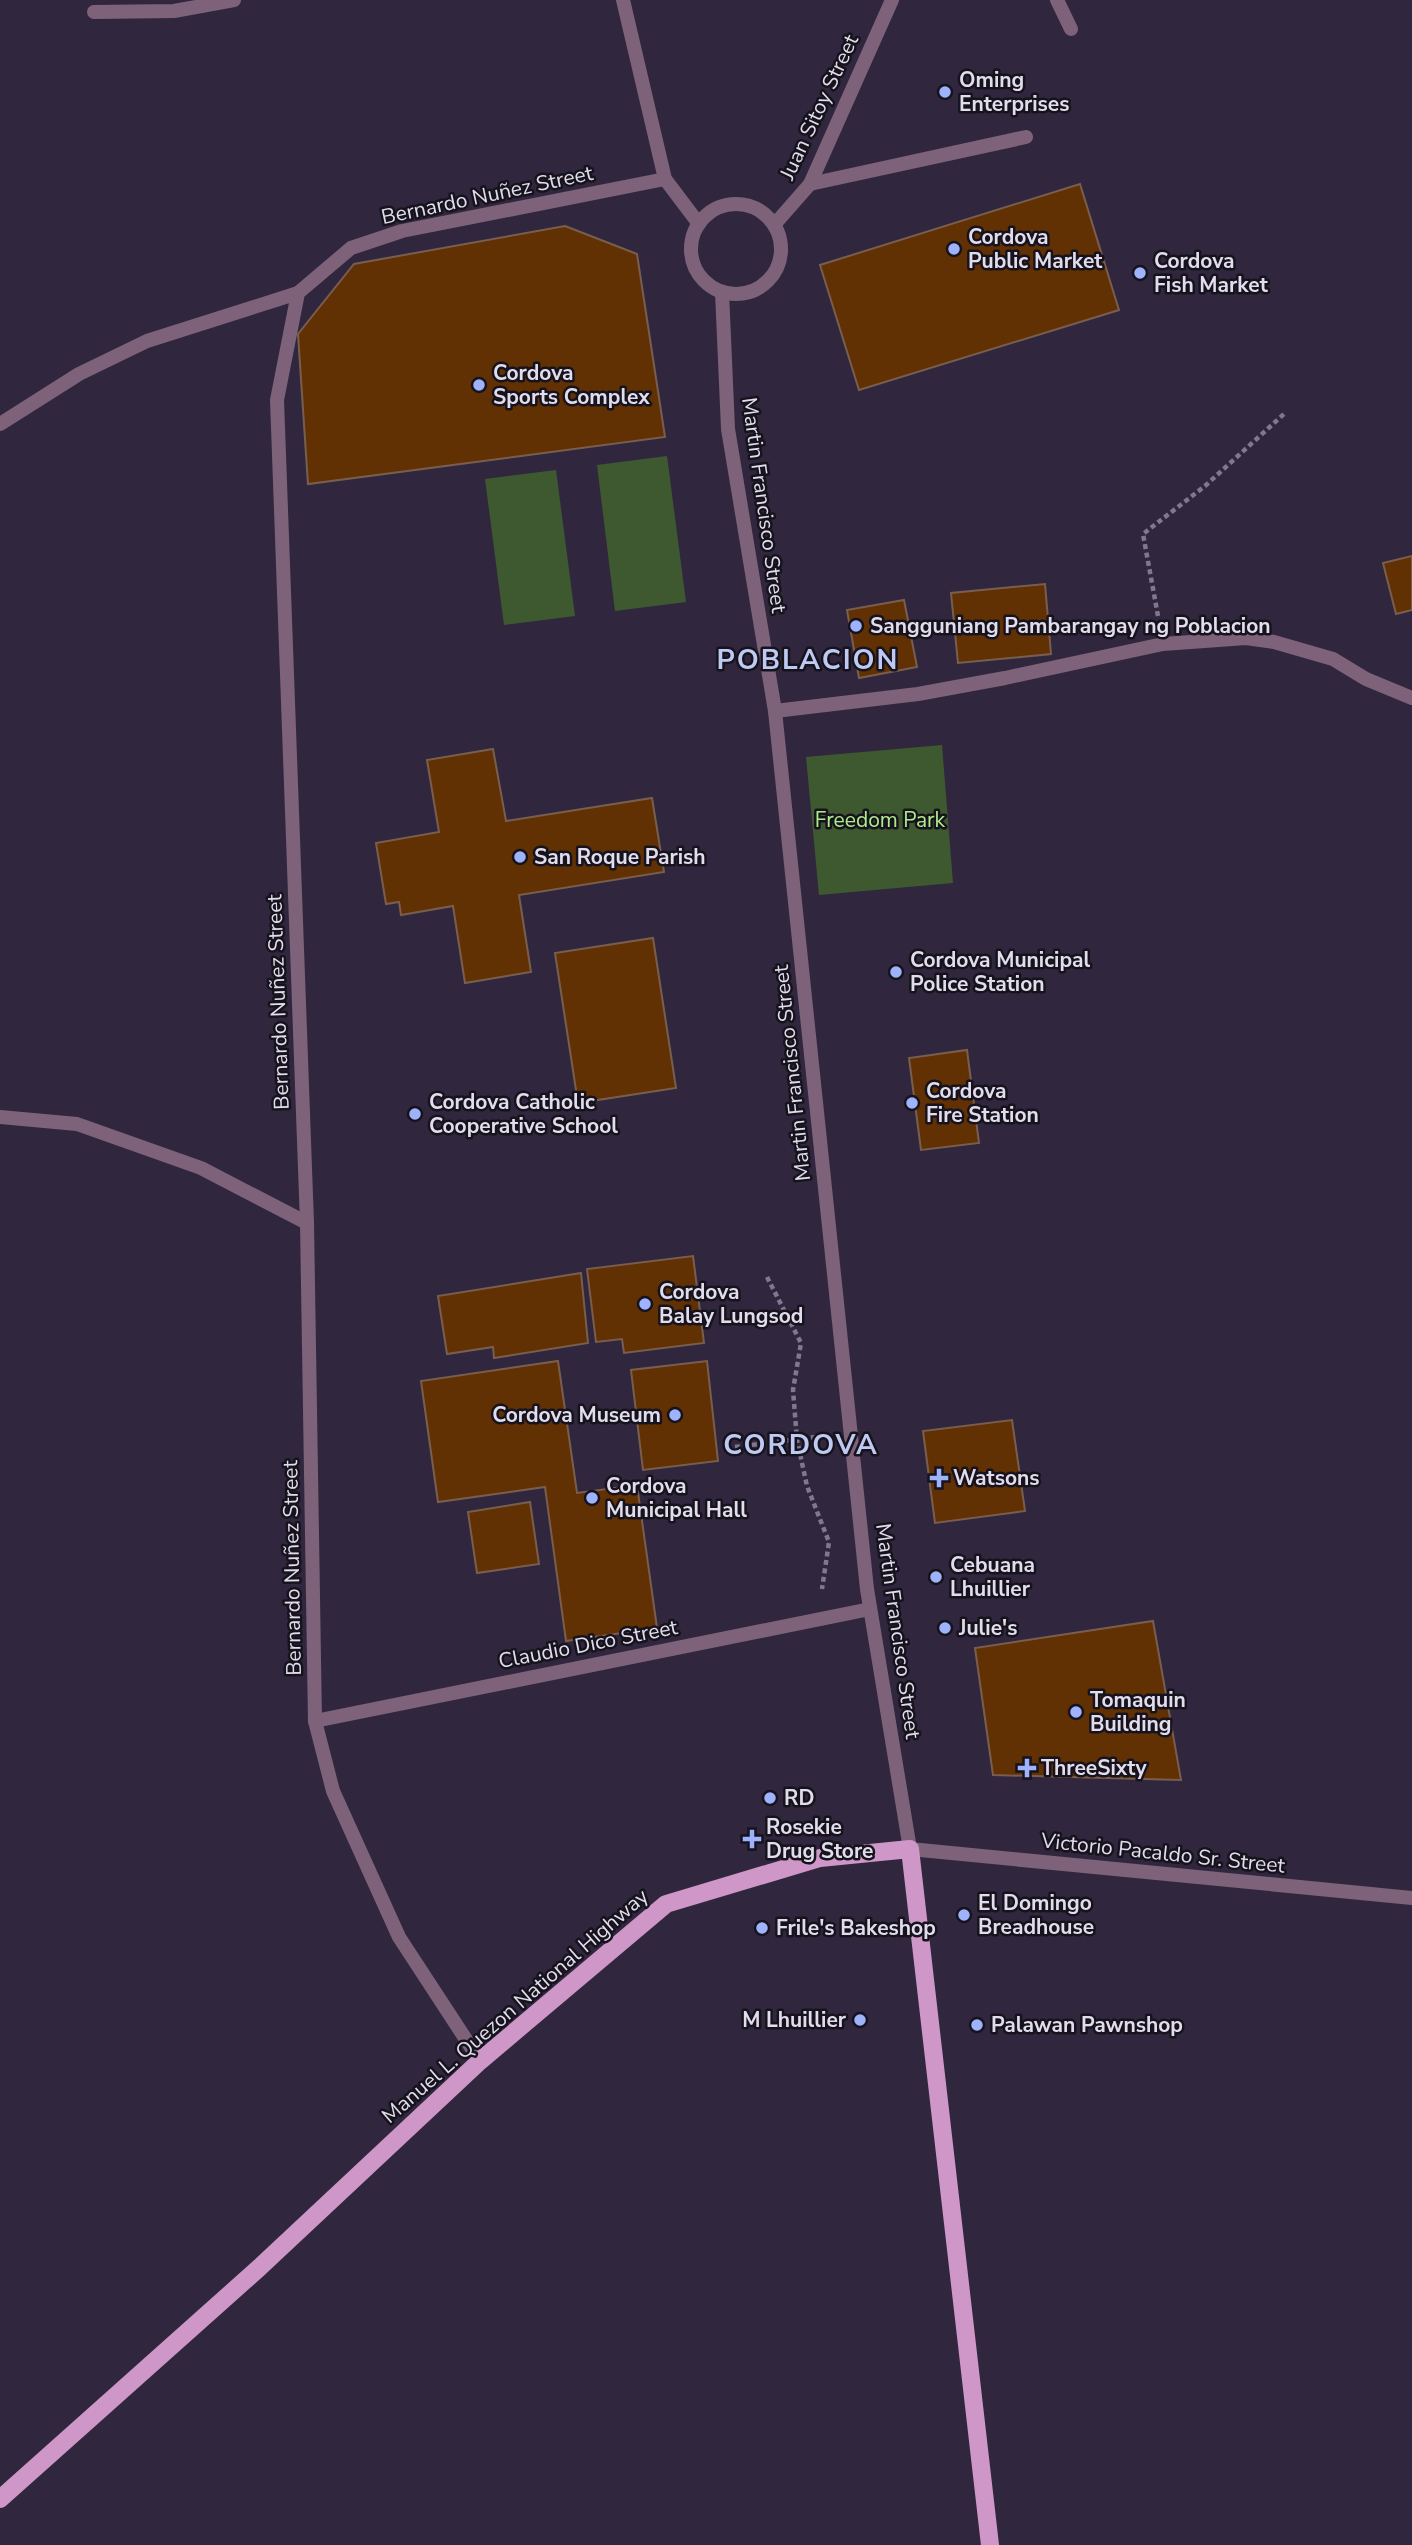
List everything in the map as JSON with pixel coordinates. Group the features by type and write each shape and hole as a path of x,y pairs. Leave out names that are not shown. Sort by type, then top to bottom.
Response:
{"main road":[{"name":"Manuel L. Quezon National Highway","path":"0,2499 260,2267 481,2061 666,1904 820,1858 910,1849"},
{"path":"910,1849 990,2545"}],"street":[{"path":"94,12 174,11 234,0"},
{"path":"623,0 665,179 699,223"},
{"name":"Juan Sitoy Street","path":"774,226 810,184 892,0"},
{"path":"1057,0 1071,29"},
{"path":"810,184 1026,137"},
{"name":"Bernardo Nuñez Street","path":"481,2061 399,1937 333,1791 315,1721 307,1223 277,400 298,293 351,248 402,231 665,179"},
{"path":"730,204 744,205 766,216 774,226 779,236 780,261 768,281 746,293 722,292 710,286 700,276 693,263 691,250 693,236 707,214 730,204"},
{"name":"Martin Francisco Street","path":"722,292 728,429 775,711 870,1609 910,1849"},
{"path":"0,424 79,374 146,341 298,293"},
{"path":"775,711 930,692 1163,644 1246,638 1274,642 1333,659 1366,679 1412,698"},
{"path":"0,1117 77,1124 201,1168 307,1223"},
{"name":"Claudio Dico Street","path":"315,1721 870,1609"},
{"name":"Victorio Pacaldo Sr. Street","path":"910,1849 1412,1898"}],"path":[{"path":"1163,644 1143,534 1205,486 1284,414"},
{"path":"767,1277 801,1343 793,1390 797,1440 807,1486 829,1542 820,1601"},
{"path":"735,1447 851,1433"}],"green space":[{"path":"667,456 686,602 615,611 597,465"},
{"path":"556,470 575,616 504,625 485,479"},
{"name":"Freedom Park","path":"942,745 953,883 819,895 806,757"}],"building":[{"path":"1080,184 1119,310 859,390 820,265"},
{"name":"Cordova Sports Complex","path":"565,226 637,254 665,437 308,484 298,334 354,264"},
{"path":"1412,556 1412,610 1396,614 1383,563"},
{"path":"1045,584 1051,654 958,663 951,593"},
{"path":"904,600 917,667 859,678 847,610"},
{"name":"San Roque Parish","path":"493,749 506,821 652,798 664,872 519,895 531,972 465,983 453,906 401,915 399,902 386,904 376,843 439,832 427,760"},
{"path":"653,938 676,1088 578,1103 555,953"},
{"path":"967,1050 979,1143 921,1150 909,1058"},
{"name":"Cordova Balay Lungsod","path":"693,1256 704,1343 624,1353 622,1339 596,1342 587,1269"},
{"path":"581,1273 588,1343 494,1358 493,1347 447,1354 438,1296"},
{"name":"Cordova Municipal Hall","path":"558,1361 577,1493 637,1485 657,1628 566,1641 545,1487 438,1502 421,1381"},
{"name":"Cordova Museum","path":"707,1361 718,1461 643,1470 631,1370"},
{"path":"1012,1420 1025,1511 935,1523 923,1431"},
{"path":"530,1502 539,1564 477,1573 468,1512"},
{"name":"Tomaquin Building","path":"1153,1621 1181,1780 993,1775 975,1648"}],"place":[{"name":"Oming Enterprises","path":"945,92"},
{"name":"Cordova Public Market","path":"954,249"},
{"name":"Cordova Fish Market","path":"1140,273"},
{"name":"Cordova Sports Complex","path":"479,385"},
{"name":"Sangguniang Pambarangay ng Poblacion","path":"856,626"},
{"name":"San Roque Parish","path":"520,857"},
{"name":"Cordova Municipal Police Station","path":"896,972"},
{"name":"Cordova Fire Station","path":"912,1103"},
{"name":"Cordova Catholic Cooperative School","path":"415,1114"},
{"name":"Cordova Balay Lungsod","path":"645,1304"},
{"name":"Cordova Museum","path":"675,1415"},
{"name":"Watsons","path":"939,1478"},
{"name":"Cordova Municipal Hall","path":"592,1498"},
{"name":"Cebuana Lhuillier","path":"936,1577"},
{"name":"Julie's","path":"945,1628"},
{"name":"Tomaquin Building","path":"1076,1712"},
{"name":"ThreeSixty","path":"1027,1768"},
{"name":"RD","path":"770,1798"},
{"name":"Rosekie Drug Store","path":"752,1839"},
{"name":"El Domingo Breadhouse","path":"964,1915"},
{"name":"Frile's Bakeshop","path":"762,1928"},
{"name":"M Lhuillier","path":"860,2020"},
{"name":"Palawan Pawnshop","path":"977,2025"}],"district":[{"name":"POBLACION","path":"808,659"},
{"name":"CORDOVA","path":"801,1444"}]}
